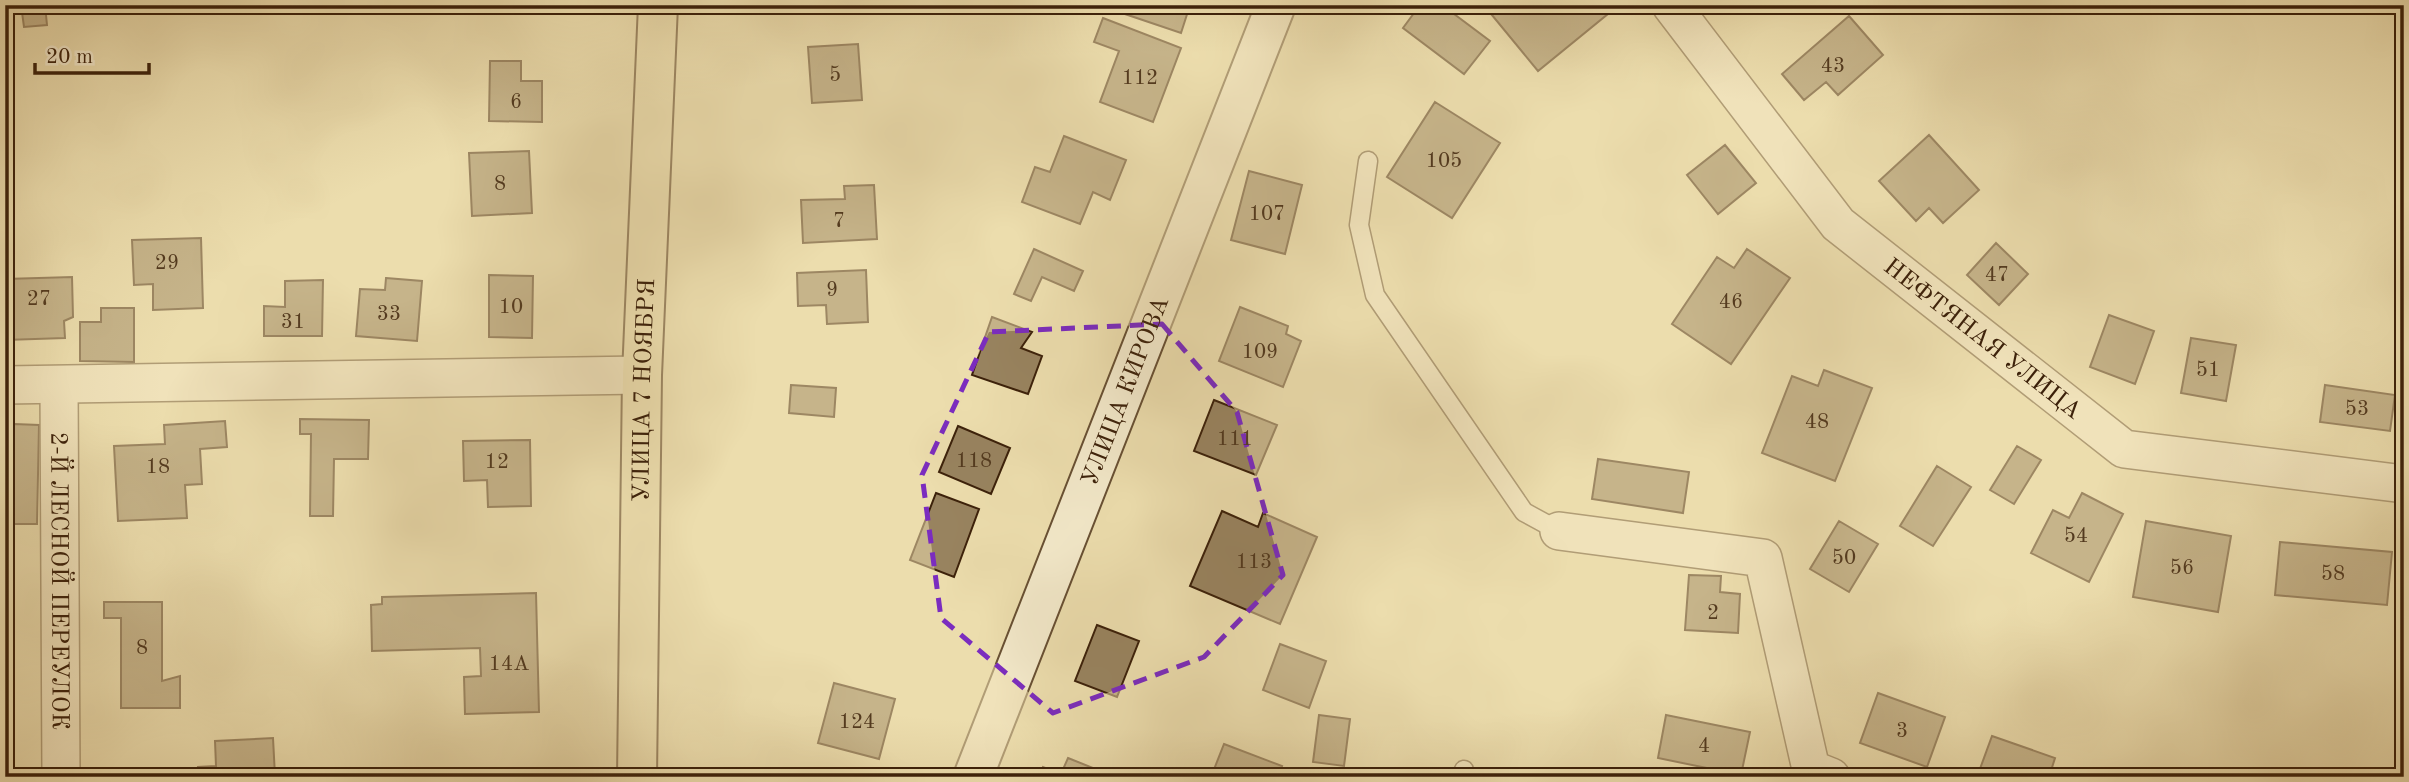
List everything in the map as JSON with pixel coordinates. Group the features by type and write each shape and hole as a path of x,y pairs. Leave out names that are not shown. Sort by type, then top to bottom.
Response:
{"main road":[{"name":"УЛИЦА 7 НОЯБРЯ","path":"637,777 642,375 658,5"}],"street":[{"name":"УЛИЦА КИРОВА","path":"973,777 1276,5"},
{"name":"НЕФТЯНАЯ УЛИЦА","path":"1671,5 1838,224 2124,449 2404,484"},
{"path":"5,385 642,375"},
{"name":"2-Й ЛЕСНОЙ ПЕРЕУЛОК","path":"59,384 61,777"},
{"path":"1559,531 1763,558 1811,769 1831,777"}],"lane":[{"path":"1368,161 1359,225 1375,295 1524,512 1559,531"}],"highlighted area":[{"path":"1162,324 1237,412 1283,575 1204,657 1053,713 941,618 922,475 989,332"}],"building":[{"path":"21,5 45,5 47,25 24,27"},
{"path":"1128,5 1190,5 1181,33 1125,14"},
{"path":"1420,5 1442,5 1490,41 1464,74 1403,28"},
{"path":"1491,5 1611,5 1614,9 1538,71 1487,9"},
{"path":"1849,16 1883,55 1838,95 1826,82 1804,100 1782,74"},
{"path":"1103,18 1181,48 1153,122 1100,102 1119,51 1094,42"},
{"path":"858,44 862,100 812,103 808,47"},
{"path":"490,61 521,61 521,81 542,81 542,122 489,121"},
{"path":"1435,102 1500,143 1452,218 1387,177"},
{"path":"1929,135 1979,190 1943,223 1929,208 1916,221 1879,181"},
{"path":"1064,136 1126,160 1110,200 1093,192 1080,224 1022,202 1035,167 1050,172"},
{"path":"1725,145 1756,183 1718,214 1687,175"},
{"path":"529,151 532,213 472,216 469,153"},
{"path":"1249,171 1302,185 1285,254 1231,240"},
{"path":"874,185 877,239 803,243 801,200 845,199 844,186"},
{"path":"201,238 203,308 153,310 153,284 134,285 132,240"},
{"path":"1996,243 2028,274 1999,305 1967,275"},
{"path":"1034,249 1083,271 1074,291 1042,277 1031,301 1014,294"},
{"path":"1747,249 1790,278 1731,364 1672,324 1717,257 1734,268"},
{"path":"866,270 868,322 827,324 826,305 798,306 797,273"},
{"path":"489,275 533,276 532,338 489,337"},
{"path":"72,277 73,317 64,321 65,338 5,340 5,279"},
{"path":"386,278 422,281 417,341 356,336 360,289 385,290"},
{"path":"323,280 322,336 264,336 264,306 285,307 285,281"},
{"path":"1240,307 1288,326 1286,334 1301,341 1283,387 1219,361"},
{"path":"101,308 134,308 134,362 80,361 80,322 101,322"},
{"path":"2109,315 2154,331 2135,384 2090,367"},
{"path":"992,317 1032,332 1021,348 1042,356 1028,394 972,375"},
{"path":"2191,338 2236,345 2226,401 2181,393"},
{"path":"1824,370 1872,388 1835,481 1762,453 1792,376 1818,386"},
{"path":"791,385 836,388 834,417 789,413"},
{"path":"2325,385 2395,395 2390,431 2320,422"},
{"path":"1214,400 1277,425 1256,475 1194,451"},
{"path":"300,419 369,420 368,459 334,459 333,516 310,516 311,434 300,434"},
{"path":"225,421 227,447 200,449 202,484 185,485 187,518 118,521 114,446 165,444 164,425"},
{"path":"14,424 39,425 37,524 5,524 5,444 14,444"},
{"path":"958,426 1010,448 991,494 939,472"},
{"path":"530,440 531,506 488,507 487,480 464,481 463,441"},
{"path":"2017,446 2041,460 2014,504 1990,490"},
{"path":"1598,459 1689,472 1683,513 1592,499"},
{"path":"1937,466 1971,487 1933,546 1900,526"},
{"path":"936,493 979,509 954,577 910,560"},
{"path":"2082,493 2123,514 2089,582 2031,553 2053,510 2069,518"},
{"path":"1222,511 1258,527 1263,513 1317,537 1280,624 1190,586"},
{"path":"1839,521 1878,544 1849,592 1810,569"},
{"path":"2146,521 2231,536 2218,612 2133,597"},
{"path":"2280,542 2392,552 2387,605 2275,595"},
{"path":"1689,575 1721,576 1720,592 1740,594 1738,633 1685,630"},
{"path":"536,593 539,712 465,714 464,677 481,676 480,648 372,651 371,605 382,604 382,597"},
{"path":"104,602 162,602 162,681 180,676 180,708 121,708 121,618 104,618"},
{"path":"1097,625 1139,641 1117,697 1075,681"},
{"path":"1280,644 1326,661 1309,708 1263,690"},
{"path":"834,683 895,699 879,759 818,743"},
{"path":"1878,693 1945,717 1927,767 1860,743"},
{"path":"1319,715 1350,719 1344,766 1313,762"},
{"path":"1666,715 1750,732 1741,775 1658,758"},
{"path":"5,716 8,716 9,777 5,777"},
{"path":"1992,736 2055,758 2049,777 1977,777"},
{"path":"273,738 275,776 198,777 198,767 216,766 215,741"},
{"path":"1224,744 1282,766 1277,777 1211,777"},
{"path":"1068,758 1108,774 1107,777 1040,777 1043,767 1061,774"}]}
